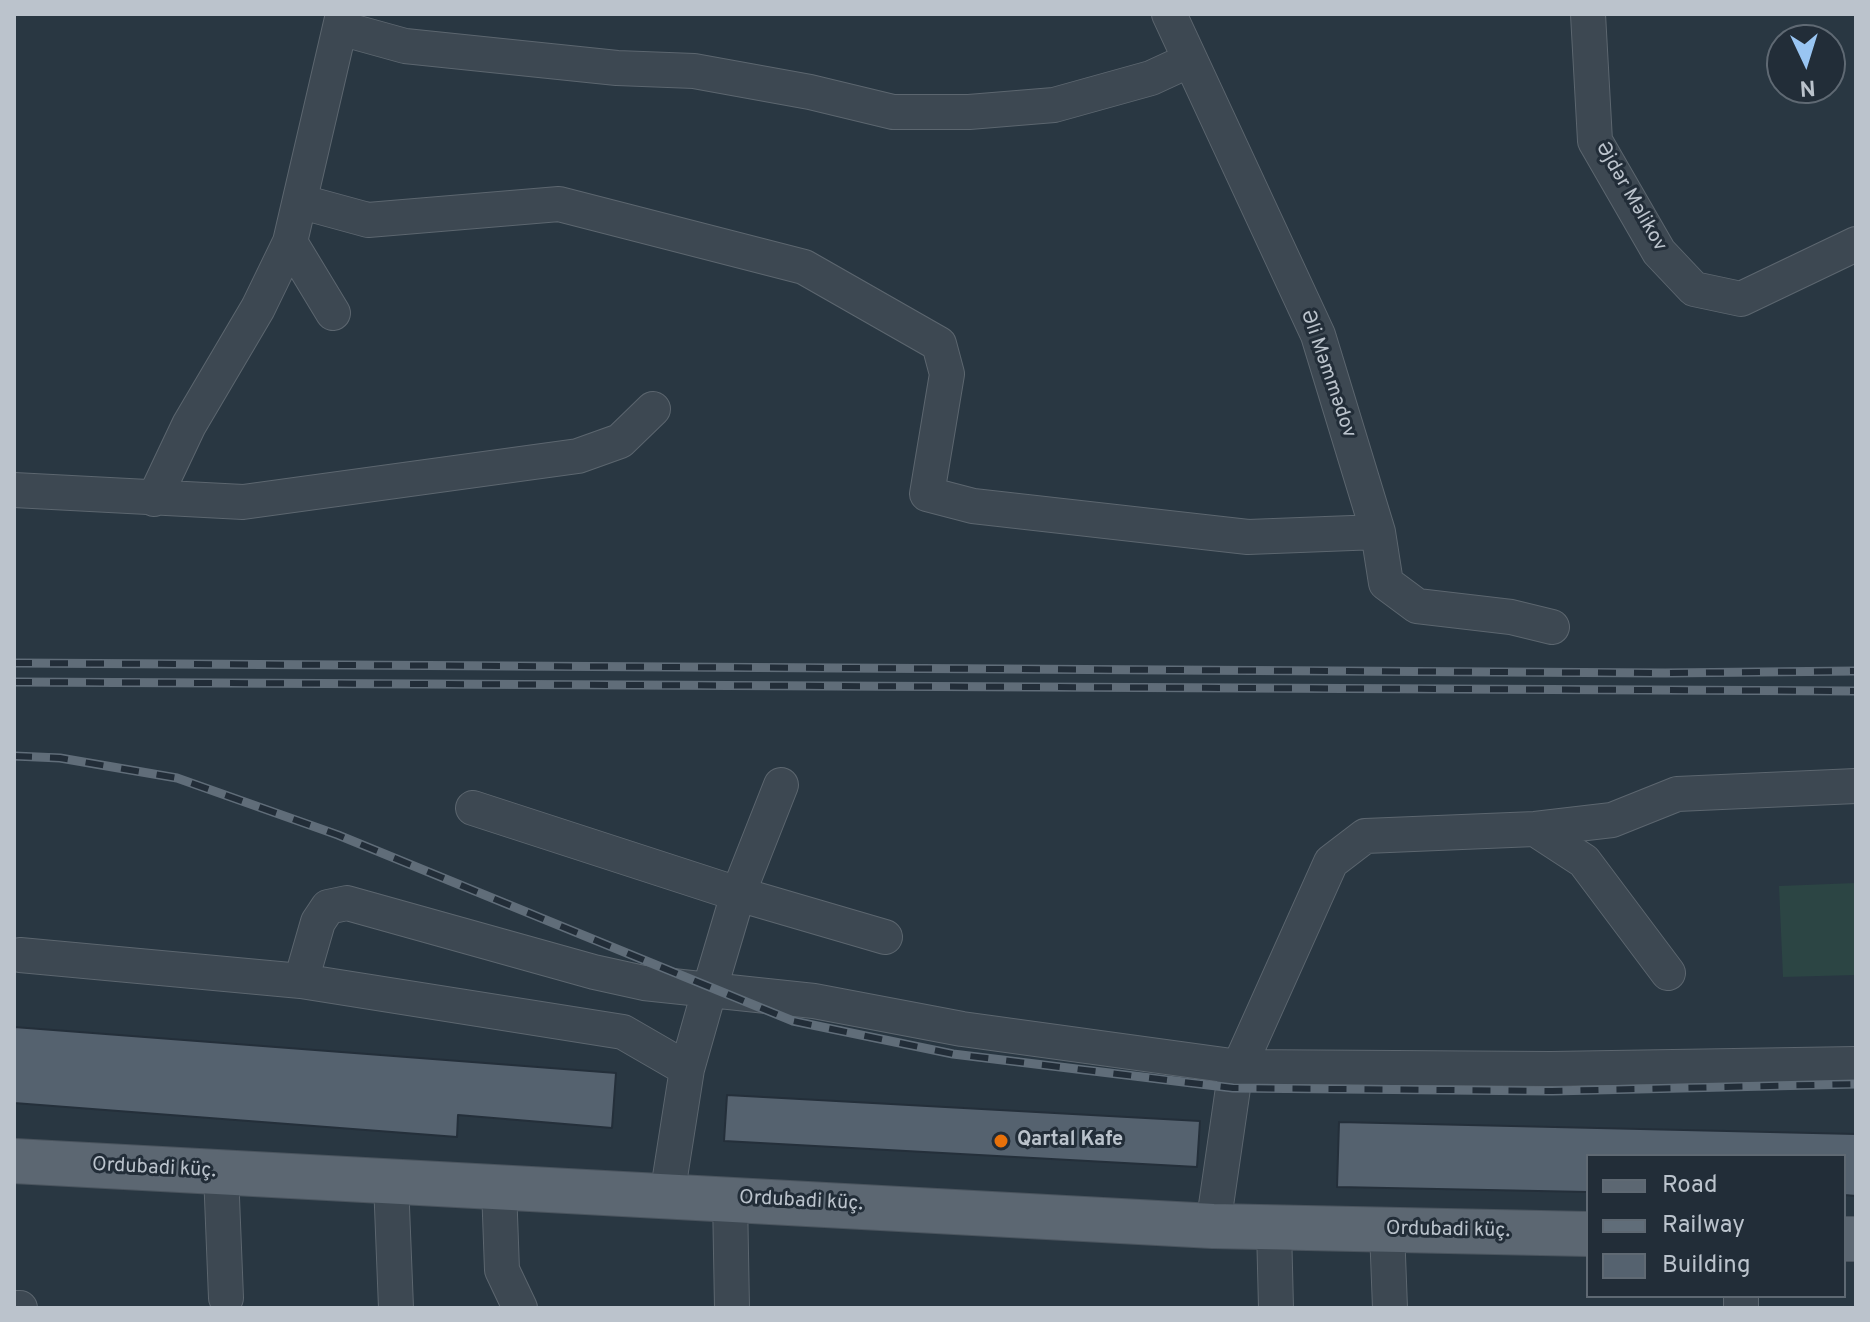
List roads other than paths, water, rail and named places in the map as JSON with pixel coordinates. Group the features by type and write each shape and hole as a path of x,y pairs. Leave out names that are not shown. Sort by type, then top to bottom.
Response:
{"main road":[{"name":"Ordubadi küç.","path":"14,1161 1213,1226 1586,1234"}],"street":[{"name":"Əli Məmmədov","path":"1169,14 1318,335 1378,532 1386,583 1417,606 1511,617 1552,627"},
{"name":"Əjdər Məlikov","path":"1588,14 1595,141 1659,252 1694,289 1741,299 1848,251 1856,244"},
{"path":"154,499 189,425 258,308 290,242 302,202 341,21 405,46 617,68 694,71 810,92 893,112 969,112 1054,105 1151,78 1190,60"},
{"path":"302,202 368,220 559,204 804,267 939,344 947,374 927,494 973,506 1248,537 1378,532"},
{"path":"290,242 333,313"},
{"path":"14,490 243,502 578,456 620,441 653,409"},
{"path":"667,1196 687,1069 738,894 781,785"},
{"path":"1213,1226 1233,1088 1239,1067 1331,862 1365,836 1535,829 1612,820 1677,794 1856,786"},
{"path":"473,808 738,894 885,937"},
{"path":"1535,829 1584,861 1668,973"},
{"path":"301,981 318,922 328,907 347,903 644,983 814,1001 962,1029 1239,1067 1551,1069 1856,1064"},
{"path":"20,955 301,981 623,1032 687,1069"},
{"path":"221,1173 226,1298"},
{"path":"391,1182 396,1308"},
{"path":"499,1188 502,1270 520,1308"},
{"path":"730,1198 732,1308"},
{"path":"1274,1228 1276,1308"},
{"path":"1387,1230 1390,1308"},
{"path":"14,1308 20,1308"}],"railway":[{"path":"14,663 1665,673 1856,671"},
{"path":"14,682 1856,691"},
{"path":"14,756 60,758 177,778 338,835 793,1021 953,1054 1233,1088 1552,1091 1856,1084"}],"place":[{"name":"Qartal Kafe","path":"1001,1141"}]}
